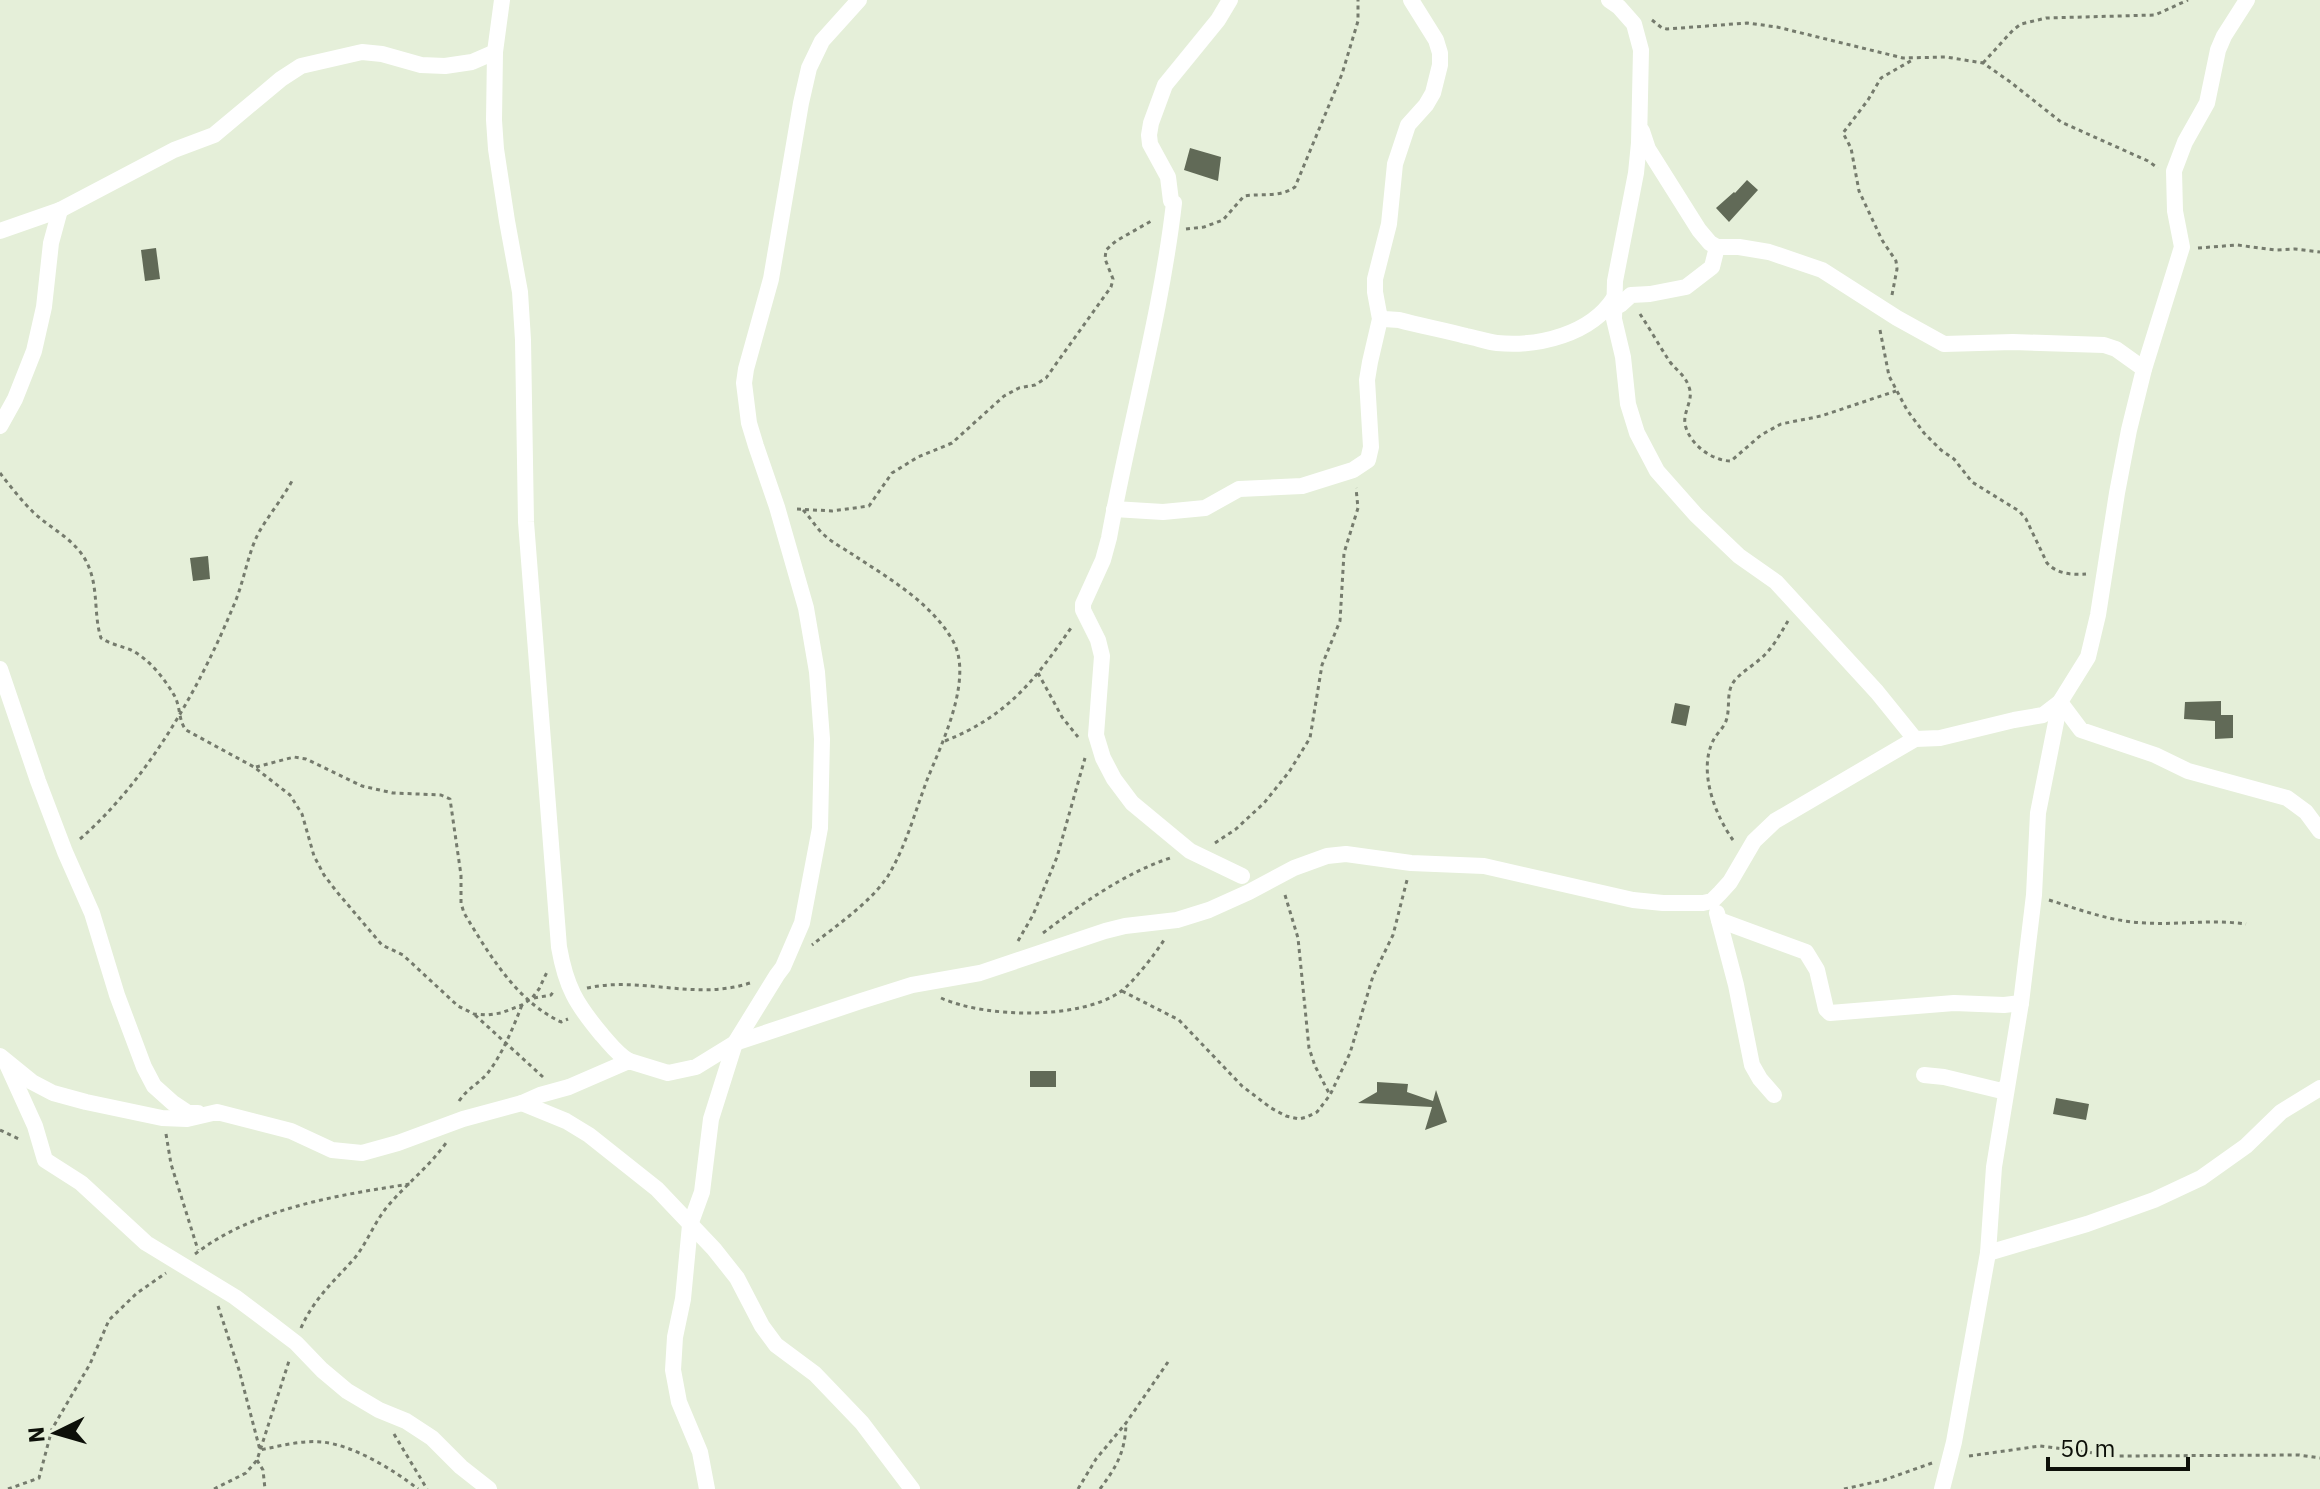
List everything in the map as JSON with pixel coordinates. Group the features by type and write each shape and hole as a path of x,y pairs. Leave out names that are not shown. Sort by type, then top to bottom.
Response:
{"street":[{"path":"502,0 495,52 496,149 520,292 526,522 559,947 573,998 617,1053 629,1061 668,1073 696,1067 735,1043 912,985 980,973 1125,926 1177,920 1209,910 1310,861 1346,854 1411,863 1484,866 1633,900 1685,904 1712,901 1730,882 1762,831 1915,739 1940,738 2043,715 2060,702"},
{"path":"707,1489 700,1452 679,1402 673,1370 690,1225 702,1192 711,1119 735,1043 783,967 802,923 820,828 822,739 817,672 806,608 749,423 745,396 746,369 771,279 809,68 822,41 859,0"},
{"path":"1230,0 1218,20 1165,85 1149,129 1150,144 1168,177 1171,201 1174,203 1171,231 1159,303 1103,560 1083,610 1098,640 1102,656 1095,716 1096,735 1114,779 1132,803 1190,851 1242,876"},
{"path":"1114,509 1163,512 1205,508 1239,489 1302,486 1353,470 1368,460 1371,447 1367,380 1380,316 1375,279 1389,224 1397,153 1408,125 1433,93 1440,65 1436,40 1411,0"},
{"path":"1609,0 1629,18 1640,40 1639,125 1632,199 1624,226 1623,297 1615,328 1623,357 1628,404 1637,433 1657,471 1696,515 1739,556 1776,582 1867,680 1915,739"},
{"path":"1942,1489 1988,1253 1994,1167 2021,1003 2034,895 2038,813 2060,702 2088,657 2106,572 2122,468 2144,369 2182,247 2175,211 2174,171 2185,142 2207,103 2218,50 2247,0"},
{"path":"0,231 60,210 174,150 214,135 293,70 311,62 371,52 421,65 445,66 472,62 495,52"},
{"path":"1639,125 1648,149 1699,230 1717,247 1769,252 1822,270 1944,344 2013,342 2104,345 2116,349 2144,369"},
{"path":"0,426 15,399 34,351 44,307 51,243 60,210"},
{"path":"1380,316 1495,343 1561,337 1605,313 1623,297 1686,287 1712,267 1717,247"},
{"path":"0,669 65,852 92,913 117,995 144,1067 154,1086 188,1113 217,1112 267,1123 332,1150 362,1153 569,1087 629,1061"},
{"path":"2060,702 2081,730 2155,755 2188,771 2287,798 2302,807 2320,831"},
{"path":"1712,901 1752,1065 1774,1095"},
{"path":"1719,920 1806,952 1817,970 1826,1009 1830,1013 1954,1003 2021,1003"},
{"path":"3,1058 32,1082 53,1093 162,1118 187,1119 217,1112"},
{"path":"3,1058 35,1126 45,1160 81,1183 146,1243 235,1297 296,1343 347,1391 432,1438 489,1489"},
{"path":"1924,1075 2002,1091 2007,1085"},
{"path":"154,1086 153,1105 156,1114 162,1118"},
{"path":"1988,1253 2087,1224 2154,1200 2201,1178 2246,1146 2281,1112 2320,1088"},
{"path":"522,1103 566,1121 589,1135 657,1189 737,1278 762,1326 776,1345 815,1374 854,1413 912,1489"}],"path":[{"path":"1171,231 1204,227 1223,220 1244,196 1275,196 1295,187 1342,74 1358,21 1358,0"},
{"path":"1983,63 2021,24 2046,18 2155,15 2188,0"},
{"path":"1648,15 1667,29 1747,23 1777,27 1903,58 1946,57 1983,63 2061,122 2148,161 2169,176 2174,171"},
{"path":"1897,318 1892,297 1896,261 1882,240 1859,191 1851,148 1843,133 1881,78 1917,57"},
{"path":"777,507 832,511 869,506 892,473 918,457 952,443 1004,396 1046,378 1111,287 1113,279 1104,256 1106,250 1163,214 1174,203"},
{"path":"2182,247 2237,245 2320,252"},
{"path":"1623,297 1683,374 1690,387 1686,426 1703,450 1715,459 1731,461 1761,435 1781,424 1821,416 1896,391"},
{"path":"1874,303 1889,376 1924,433 1954,459 1972,482 2019,511 2052,568 2077,575 2106,572"},
{"path":"1043,933 1143,867 1212,845 1255,811 1289,772 1310,738 1322,665 1340,621 1344,553 1358,508 1353,470"},
{"path":"0,473 34,513 66,536 81,552 90,568 101,638 139,655 165,682 173,694 181,724 186,730 254,767 290,795 302,814 314,856 324,875 382,945 400,952 458,1006 474,1014 545,1078 569,1087"},
{"path":"65,852 91,830 138,778 180,711 224,630 258,534 292,481"},
{"path":"803,510 824,535 913,595 954,642 959,679 945,741 902,851 887,878 853,912 807,949"},
{"path":"1748,849 1741,850 1732,839 1716,809 1709,774 1710,751 1727,717 1732,684 1761,659 1797,606"},
{"path":"945,741 966,732 1011,703 1038,673 1083,610"},
{"path":"1038,673 1062,717 1079,738"},
{"path":"1012,950 1033,915 1057,857 1088,748"},
{"path":"254,767 294,757 306,759 375,790 414,796 441,795 450,799 461,875 461,906 492,955 545,1015 561,1022 582,1012"},
{"path":"1122,991 1179,1020 1242,1086 1271,1108 1286,1116 1307,1117 1317,1112 1330,1095 1350,1053 1373,976 1393,935 1411,863"},
{"path":"1278,877 1298,938 1309,1048 1330,1095"},
{"path":"2034,895 2112,920 2246,924"},
{"path":"912,985 958,1006 996,1013 1072,1009 1101,1002 1122,991 1158,950 1177,920"},
{"path":"474,1014 501,1013 529,1000 539,989 559,947"},
{"path":"529,1000 551,995 566,977 577,990 637,984 689,991 743,985 777,975"},
{"path":"459,1101 468,1088 486,1076 522,1005"},
{"path":"162,1118 171,1164 239,1370 260,1450"},
{"path":"214,1489 246,1473 257,1460 307,1315 364,1246 389,1205 432,1163 463,1119"},
{"path":"8,1489 39,1478 52,1429 90,1364 109,1320 137,1293 231,1232 307,1203 410,1184"},
{"path":"1078,1489 1096,1459 1126,1423 1168,1362"},
{"path":"379,1410 427,1489"},
{"path":"1100,1489 1122,1455 1126,1423"},
{"path":"260,1450 300,1442 324,1442 352,1450 418,1489"},
{"path":"1844,1489 1884,1480 1940,1460 1952,1450 2008,1452 2040,1446 2118,1456 2299,1455 2320,1458"},
{"path":"257,1460 263,1470 265,1489"}],"building":[{"path":"1190,148 1221,157 1218,181 1184,170"},
{"path":"1747,180 1758,190 1729,222 1716,208"},
{"path":"156,248 160,279 145,281 141,250"},
{"path":"208,556 210,579 193,581 190,558"},
{"path":"2221,701 2221,715 2233,715 2233,738 2215,739 2215,721 2184,719 2185,702"},
{"path":"1675,703 1690,706 1686,726 1671,723"},
{"path":"1030,1071 1056,1071 1056,1087 1030,1087"},
{"path":"1377,1082 1408,1084 1407,1092 1433,1101 1436,1090 1447,1122 1425,1130 1432,1107 1358,1103 1377,1092"},
{"path":"2056,1098 2089,1104 2086,1120 2053,1114"}]}
